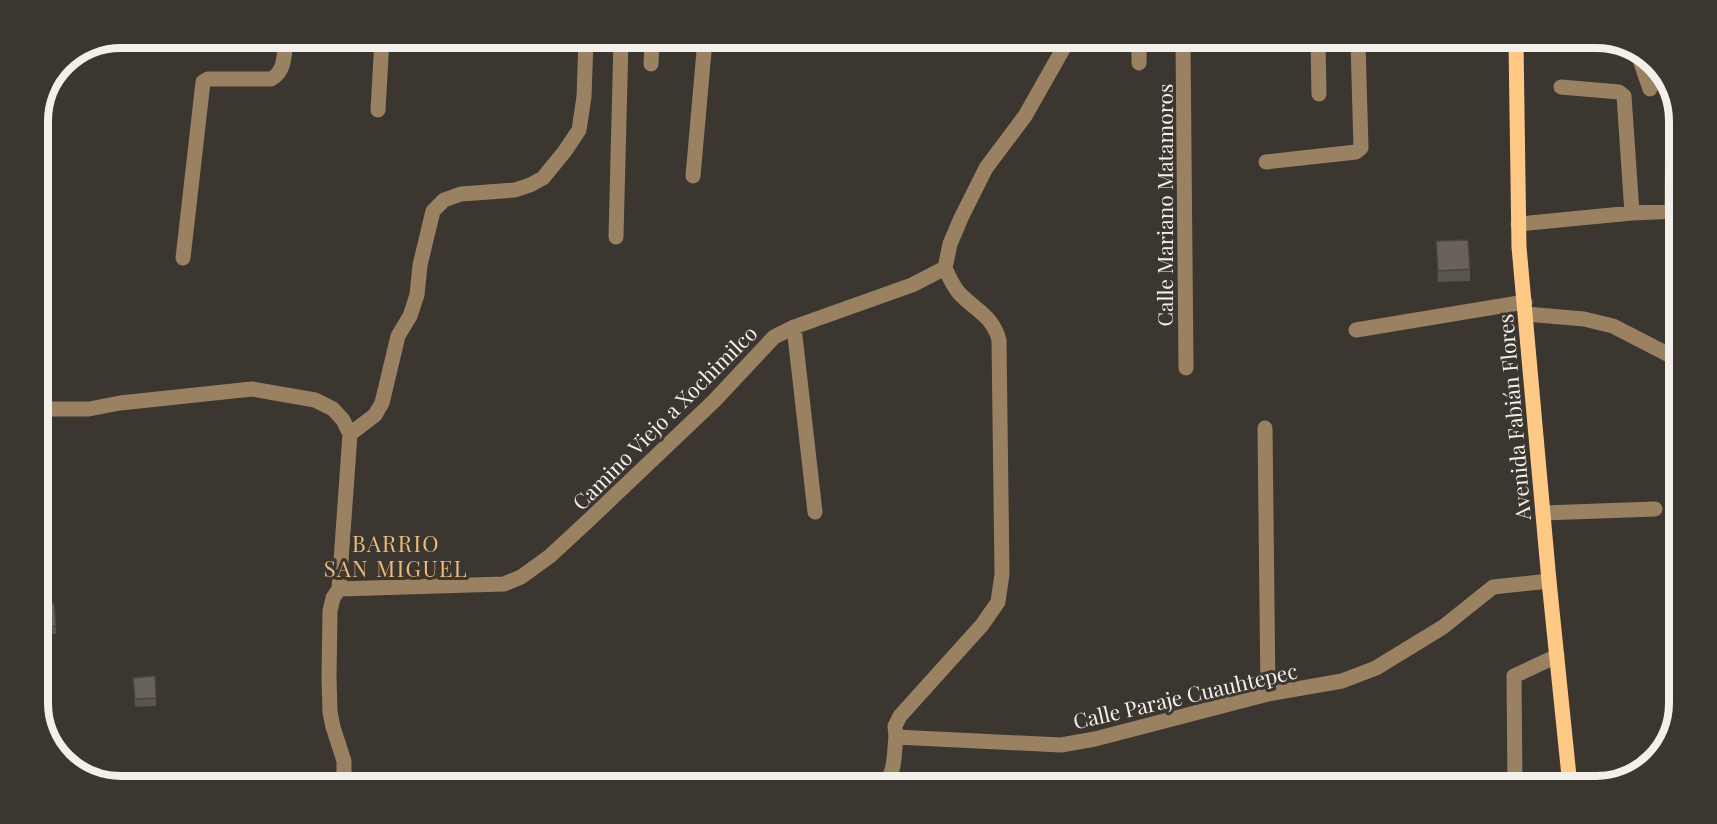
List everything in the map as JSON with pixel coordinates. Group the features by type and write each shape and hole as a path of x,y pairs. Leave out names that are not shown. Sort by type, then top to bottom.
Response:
{"main road":[{"name":"Avenida Fabián Flores","path":"1516,48 1518,224 1549,580 1569,776"}],"street":[{"path":"183,258 202,82 208,79 271,78 282,70 285,48"},
{"path":"378,110 381,48"},
{"path":"350,434 375,415 382,403 398,336 410,316 417,295 420,266 433,211 444,200 461,194 515,190 543,178 579,130 584,97 586,48"},
{"path":"616,237 621,48"},
{"path":"651,64 652,48"},
{"path":"693,176 704,48"},
{"path":"890,776 896,736 895,726 900,716 982,625 998,602 1002,574 999,340 996,328 960,294 952,283 945,268 950,244 986,168 1025,116 1064,48"},
{"path":"1139,48 1139,63"},
{"name":"Calle Mariano Matamoros","path":"1184,48 1186,368"},
{"path":"1318,48 1319,94"},
{"path":"1266,162 1356,152 1361,148 1358,48"},
{"path":"1641,63 1650,88"},
{"path":"1561,87 1619,92 1624,96 1632,213"},
{"path":"1518,224 1669,211"},
{"name":"Camino Viejo a Xochimilco","path":"339,589 504,585 521,577 550,556 663,451 774,337 794,327 912,285 945,268"},
{"path":"1356,330 1525,308 1613,326 1669,355"},
{"path":"794,327 815,512"},
{"path":"48,409 89,409 120,403 252,389 315,400 333,409 343,420 350,434 339,589 333,598 330,611 329,678 330,712 344,761 344,776"},
{"path":"1265,428 1268,694"},
{"path":"1543,513 1654,509"},
{"name":"Calle Paraje Cuauhtepec","path":"896,736 1061,745 1095,739 1268,694 1342,681 1376,668 1443,627 1493,587 1549,580"},
{"path":"1515,776 1514,676 1557,656"}],"building":[{"path":"1468,240 1470,269 1438,271 1436,241"},
{"path":"48,603 54,603 56,626 48,626"},
{"path":"155,676 156,698 135,699 133,678"}],"district":[{"name":"BARRIO SAN MIGUEL","path":"396,556"}]}
